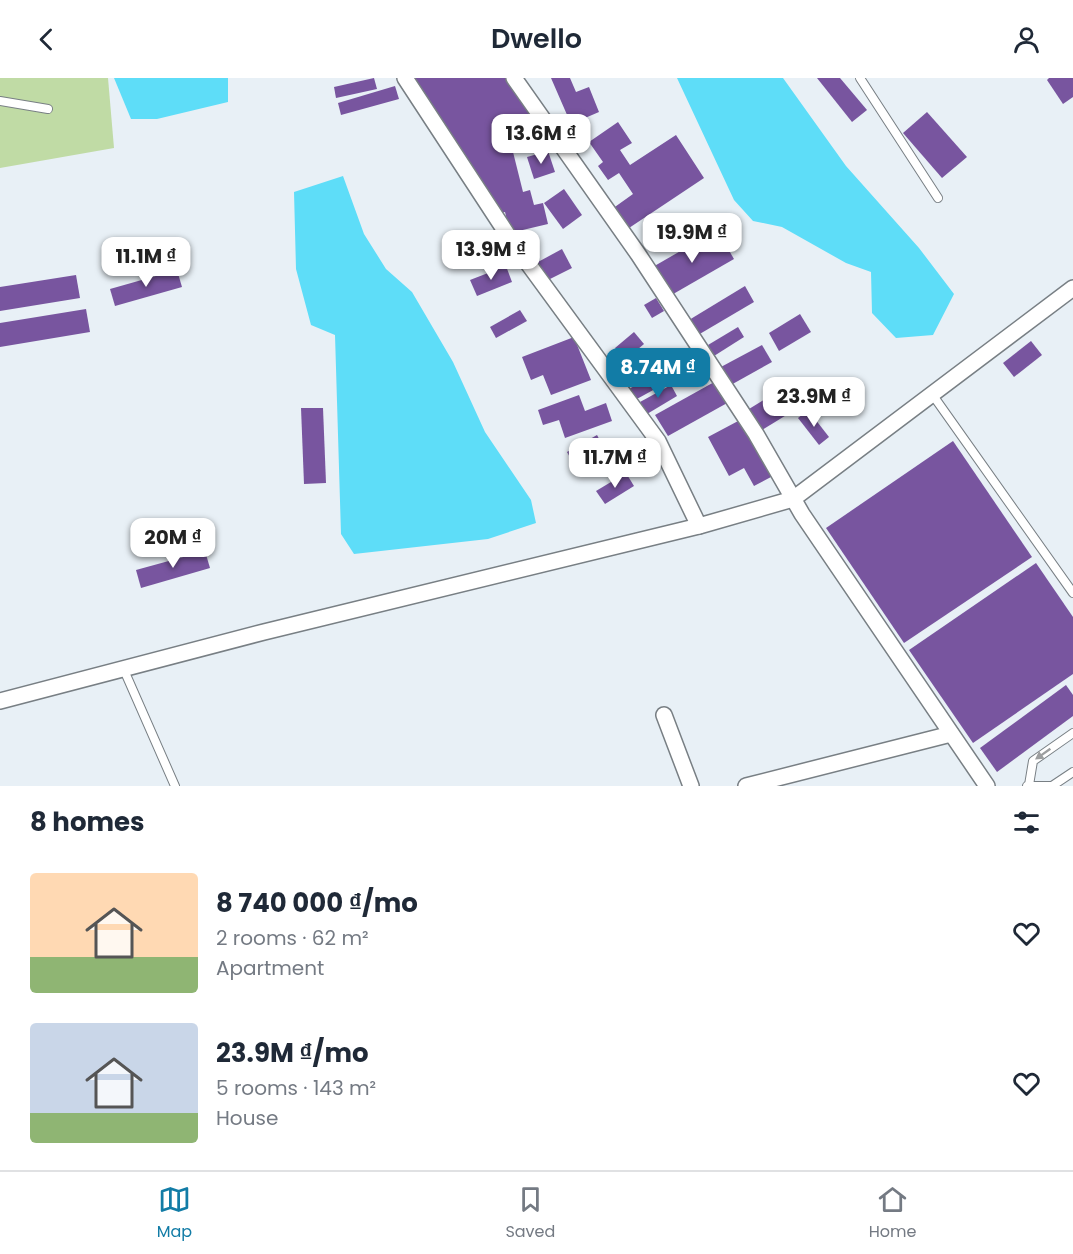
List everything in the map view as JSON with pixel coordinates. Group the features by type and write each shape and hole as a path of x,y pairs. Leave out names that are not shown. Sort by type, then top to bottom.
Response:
{"street":[{"path":"405,78 513,243 658,441 699,526"},
{"path":"514,78 638,254 756,434 793,499 987,786"},
{"path":"0,701 264,632 699,526 793,499 1073,288"},
{"path":"664,715 691,786"},
{"path":"746,786 951,734"}],"lane":[{"path":"860,78 938,198"},
{"path":"0,101 48,109"},
{"path":"932,394 1073,593"},
{"path":"124,670 175,786"},
{"path":"1073,733 1033,761 1028,785 1052,786 1073,772"}],"green space":[{"path":"0,78 108,78 114,148 0,168"}],"water":[{"path":"114,78 228,78 228,102 157,119 131,119"},
{"path":"677,78 783,78 846,166 919,248 954,294 933,335 896,338 872,313 871,272 846,263 782,227 753,221 734,200"},
{"path":"343,176 364,234 386,269 412,292 453,362 485,432 531,500 536,523 488,539 354,554 341,534 335,335 311,325 296,269 294,192"}],"building":[{"path":"374,78 377,89 336,98 334,87"},
{"path":"412,78 512,78 528,108 536,141 512,148 523,192 530,190 534,205 543,203 548,224 510,233 505,212 498,214"},
{"path":"551,78 570,78 576,92 589,87 599,112 571,124"},
{"path":"817,78 840,78 867,110 852,122"},
{"path":"1049,78 1073,78 1073,97 1063,104 1047,80"},
{"path":"395,86 399,99 341,115 338,103"},
{"path":"927,112 967,157 942,178 903,133"},
{"path":"618,122 632,143 620,150 630,165 676,135 704,178 626,230 612,209 633,194 619,173 608,180 598,166 603,162 589,142"},
{"path":"548,151 555,172 534,179 527,157"},
{"path":"564,189 582,215 563,229 544,203"},
{"path":"717,230 734,259 668,297 651,268"},
{"path":"562,249 572,268 548,280 538,262"},
{"path":"506,266 512,282 477,296 470,280"},
{"path":"177,270 182,287 115,306 110,289"},
{"path":"76,275 80,298 0,311 0,287"},
{"path":"745,286 754,302 698,335 689,320"},
{"path":"656,298 664,311 652,318 644,305"},
{"path":"86,309 90,332 0,347 0,323"},
{"path":"520,310 527,321 496,338 490,327"},
{"path":"800,314 811,332 779,351 769,333"},
{"path":"738,327 744,337 714,356 708,345"},
{"path":"634,332 644,344 625,360 615,348"},
{"path":"574,337 591,380 551,395 543,375 531,380 522,357"},
{"path":"1031,341 1042,355 1014,377 1003,363"},
{"path":"762,345 772,362 729,386 719,368"},
{"path":"647,363 653,374 623,391 617,380"},
{"path":"659,372 666,383 635,400 629,389"},
{"path":"716,381 729,402 668,436 655,415"},
{"path":"671,385 677,396 647,414 640,402"},
{"path":"780,390 793,411 762,430 749,409"},
{"path":"579,395 585,411 606,403 612,421 565,438 559,420 543,425 538,410"},
{"path":"301,408 323,408 326,483 304,484"},
{"path":"808,410 829,437 819,445 798,418"},
{"path":"740,420 771,477 754,486 744,468 729,476 708,437"},
{"path":"597,435 603,446 573,463 567,452"},
{"path":"953,441 1032,557 904,643 826,528"},
{"path":"626,473 634,486 605,504 596,491"},
{"path":"205,551 210,568 141,588 136,570"},
{"path":"1036,563 1073,617 1073,674 973,743 909,650"},
{"path":"1066,685 1073,695 1073,716 997,772 980,748"}]}
